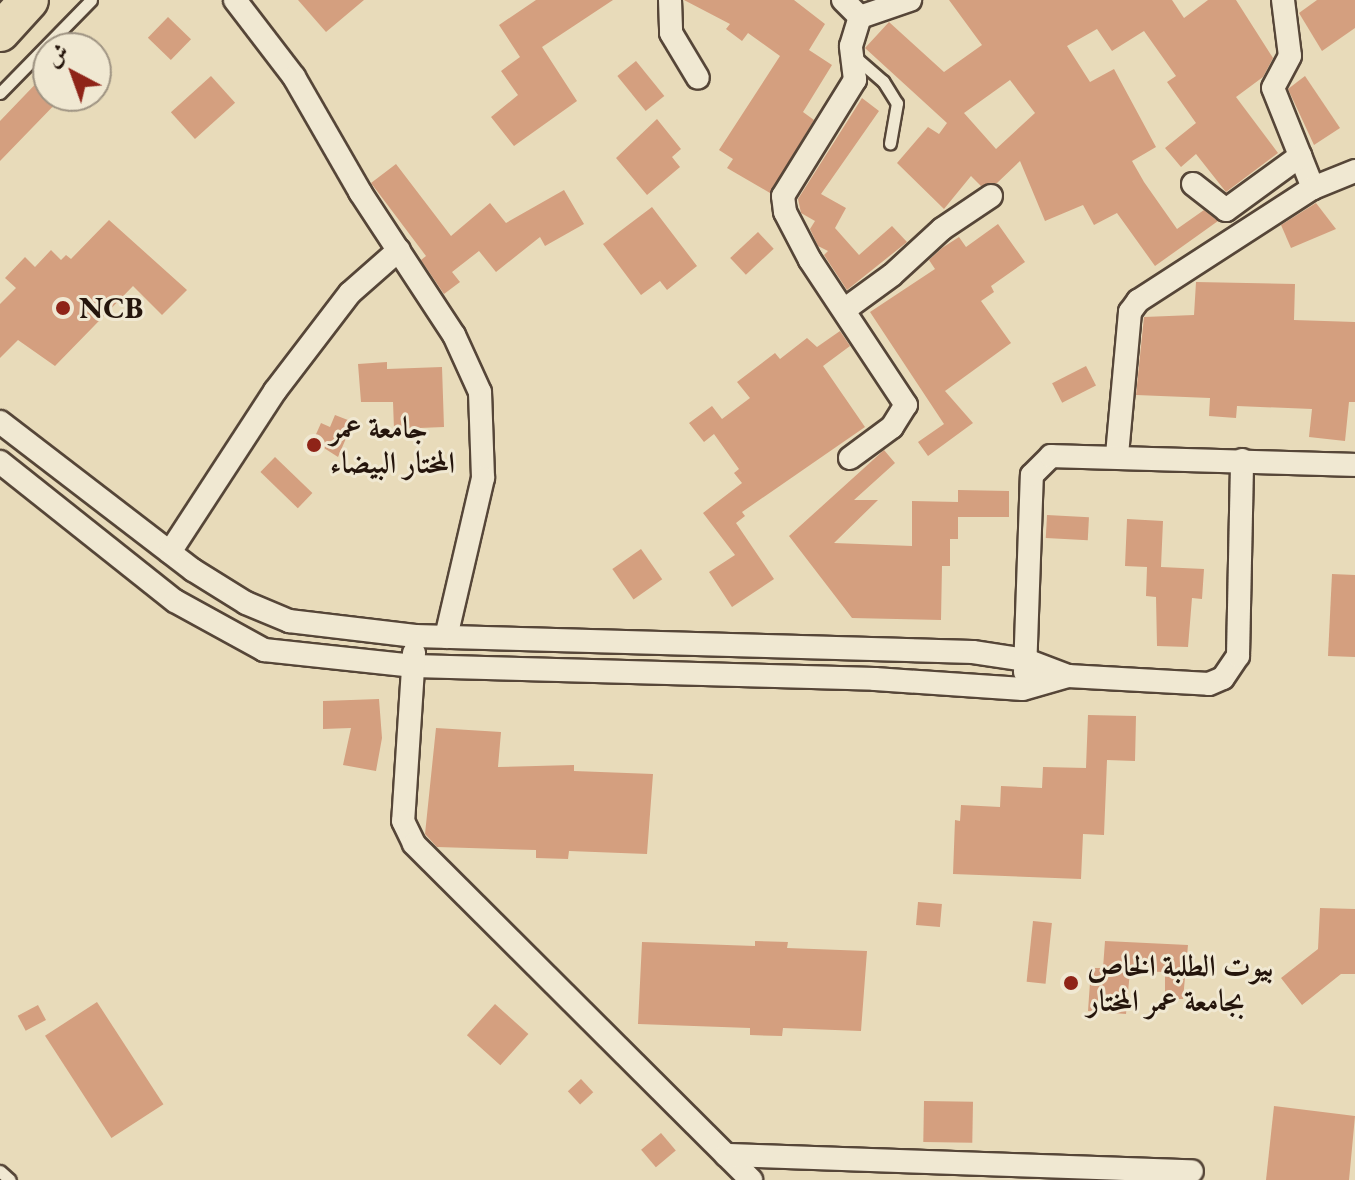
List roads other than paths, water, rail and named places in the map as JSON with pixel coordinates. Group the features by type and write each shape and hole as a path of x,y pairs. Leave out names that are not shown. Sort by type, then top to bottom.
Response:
{"highway":[{"path":"0,32 29,0"}],"street":[{"path":"235,0 294,77 454,335 480,392 483,478 446,637"},
{"path":"670,0 671,33 698,78"},
{"path":"843,0 860,17"},
{"path":"1283,0 1290,56 1273,88 1313,188"},
{"path":"860,17 886,12 902,1"},
{"path":"850,458 892,427 906,405 810,260 785,212 783,196 855,80 852,55 860,17"},
{"path":"1193,184 1226,210 1237,207 1300,156"},
{"path":"1117,455 1130,312 1138,301 1313,188 1355,171"},
{"path":"844,310 942,229 991,196"},
{"path":"170,552 275,391 350,293 399,250"},
{"path":"0,422 170,552 246,603 289,621 415,636 973,652 1026,660 1068,676 1209,684 1231,669 1238,656 1242,460"},
{"path":"1023,689 1032,475 1061,454 1355,465"},
{"path":"0,462 175,601 227,633 264,650 311,659 414,666 875,679 1023,689 1068,676"},
{"path":"415,636 403,821 414,844 751,1180"},
{"path":"726,1155 1192,1171"}],"lane":[{"path":"0,93 91,0"},
{"path":"852,55 883,81 897,103 890,143"},
{"path":"0,1171 10,1180"}],"place":[{"name":"NCB","path":"63,308"},
{"name":"جامعة عمر المختار البيضاء","path":"314,445"},
{"name":"بيوت الطلبة الخاص بجامعة عمر المختار","path":"1071,983"}]}
